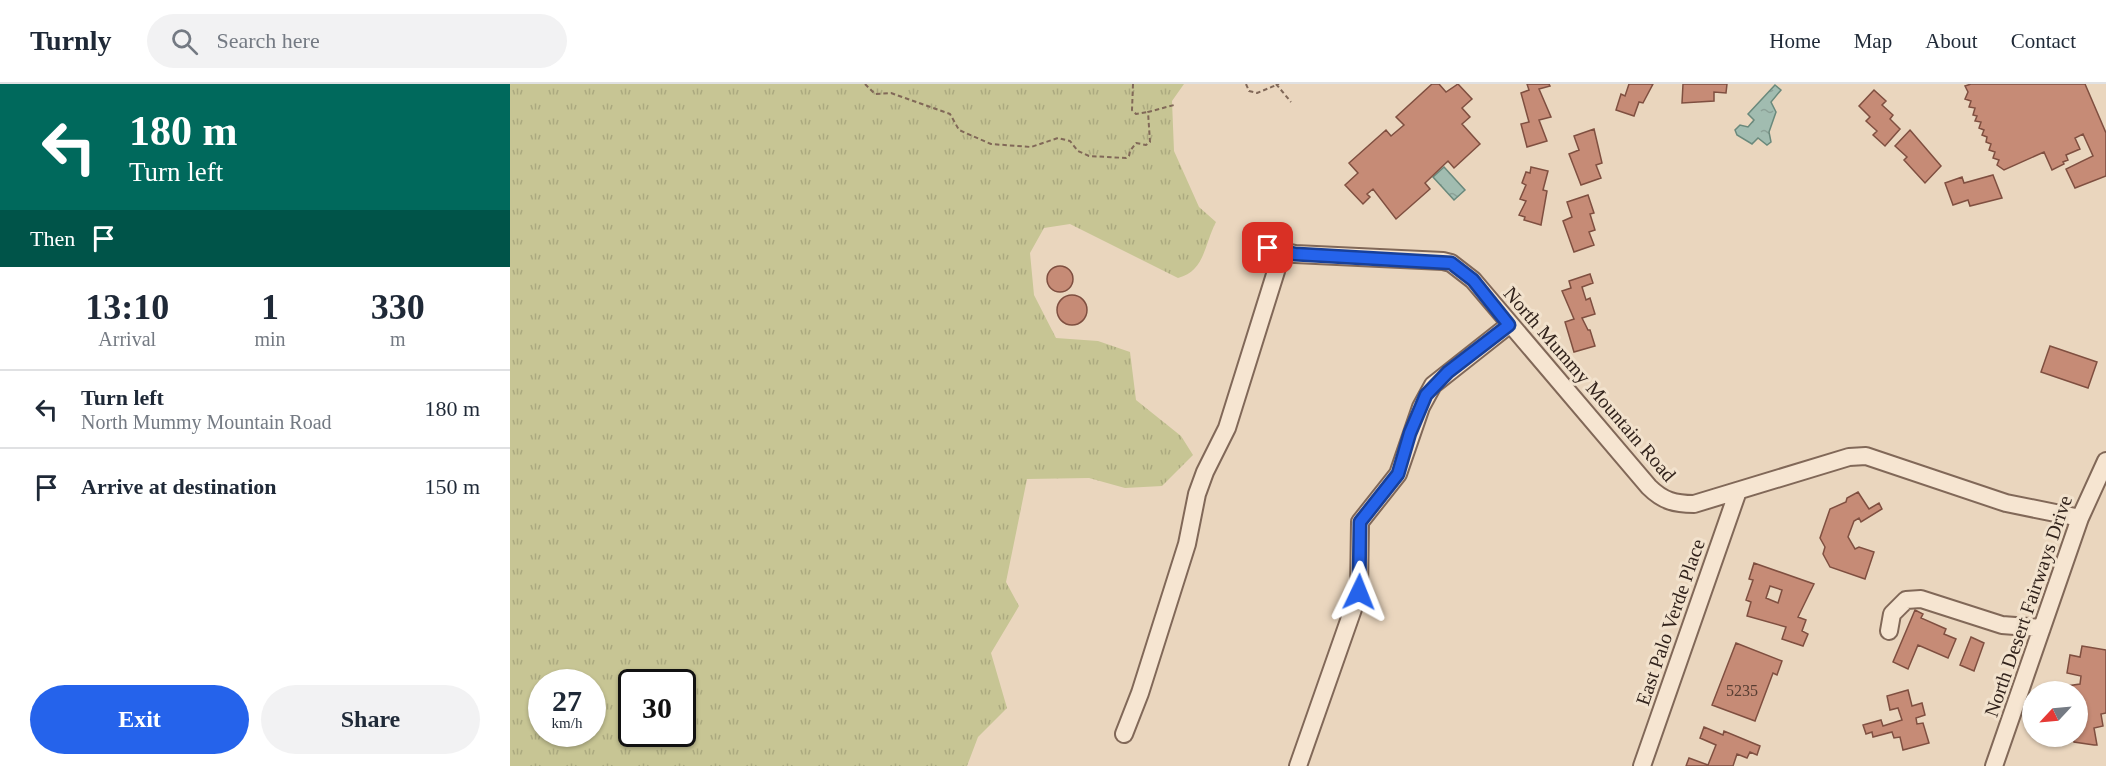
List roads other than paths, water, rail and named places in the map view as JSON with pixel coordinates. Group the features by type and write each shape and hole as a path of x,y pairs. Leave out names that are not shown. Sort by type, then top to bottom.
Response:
{"street":[{"name":"North Mummy Mountain Road","path":"1124,734 1140,693 1187,544 1197,494 1227,428 1275,250 1451,263 1473,280 1509,325 1657,495 1673,503 1694,504 1849,457 1866,456 2006,503 2080,518"},
{"path":"1298,766 1359,592 1360,522 1398,474 1421,407 1433,385 1509,325"},
{"name":"North Desert Fairways Drive","path":"1994,766 2080,518 2106,461"},
{"name":"East Palo Verde Place","path":"1642,766 1738,491"},
{"path":"1889,631 1892,614 1906,600 1921,599 2002,625 2042,628"}],"water":[{"path":"1775,85 1781,90 1771,102 1776,112 1769,132 1771,142 1767,145 1758,138 1752,144 1737,135 1735,130 1740,125 1748,127 1754,120 1748,114"},
{"path":"1444,167 1465,190 1454,200 1433,177"}]}
